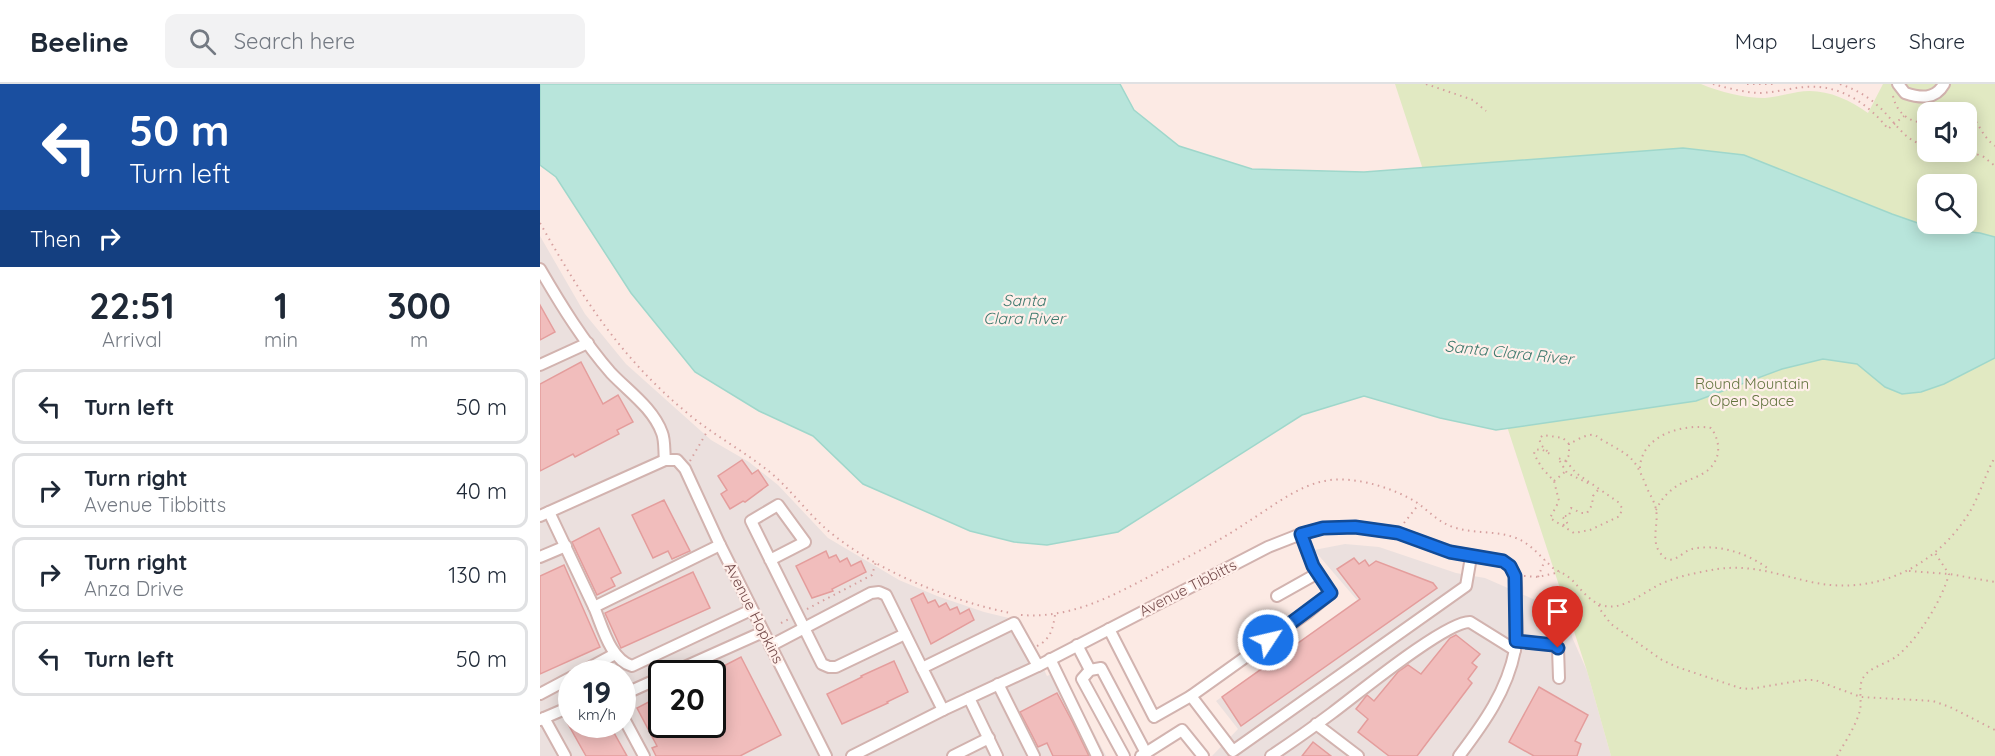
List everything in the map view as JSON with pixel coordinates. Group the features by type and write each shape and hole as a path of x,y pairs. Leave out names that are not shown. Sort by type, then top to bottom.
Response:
{"street":[{"path":"1895,89 1915,97 1926,97 1936,94 1944,84"},
{"path":"540,269 563,308 588,343 611,372 647,409 663,433 665,460"},
{"path":"540,365 588,343"},
{"path":"685,469 677,460 665,460 544,514 566,546 615,654 623,664 632,666 752,610"},
{"name":"Avenue Hopkins","path":"685,469 720,545 826,756"},
{"path":"770,560 805,542 778,506 751,521 770,560 804,627 822,664 836,667 905,634"},
{"name":"Avenue Tibbitts","path":"852,756 1038,666 1268,547 1323,528 1355,527 1398,533 1450,552 1503,561 1510,566 1515,576"},
{"path":"1109,629 1154,717 1191,696 1307,613 1331,593 1313,566 1301,534"},
{"path":"594,607 720,545"},
{"path":"540,557 566,546"},
{"path":"1191,696 1233,751 1466,586 1472,557"},
{"path":"1277,596 1318,573"},
{"path":"1459,756 1492,710 1506,680 1516,645 1515,576"},
{"path":"770,646 871,593 879,592 886,595 943,710"},
{"path":"1271,756 1405,657 1464,622 1470,622 1503,644 1554,645 1558,648 1559,678"},
{"path":"922,668 1014,623 1038,666"},
{"path":"700,660 763,632"},
{"path":"1077,645 1090,670"},
{"path":"604,660 615,654"},
{"path":"1050,659 1097,756"},
{"path":"1124,756 1082,679 1090,670 1101,668 1144,754 1182,730 1203,756"},
{"path":"540,694 558,684"},
{"path":"998,684 1034,756"},
{"path":"969,698 998,756"},
{"path":"558,712 542,719 565,756"},
{"path":"1316,724 1358,756"},
{"path":"634,738 644,756"},
{"path":"952,756 989,738"}],"path":[{"path":"1425,84 1473,100 1486,111"},
{"path":"1713,84 1757,93 1806,86 1831,89 1856,99 1869,108 1888,129 1904,116"},
{"path":"1747,84 1776,84"},
{"path":"1840,84 1865,96 1879,106 1905,135 1917,143"},
{"path":"1895,89 1896,106 1904,116 1917,121"},
{"path":"1977,121 1985,137 1995,146"},
{"path":"1977,154 1995,166"},
{"path":"540,223 585,301 625,353 655,385 708,430 770,472 826,528 847,544 911,581 988,609 1012,614"},
{"path":"1640,471 1640,463 1651,443 1685,427 1698,425 1711,428 1719,442 1718,456 1713,465 1705,473 1672,489 1660,501 1656,510"},
{"path":"685,469 708,430"},
{"path":"1566,461 1569,455 1569,444 1563,438 1554,438 1547,434 1539,439 1550,454 1537,449 1534,454 1542,468 1554,481 1559,501 1550,518 1574,533 1590,530 1620,516 1622,508 1618,502 1596,486 1576,474 1566,461 1558,458 1566,471 1596,486"},
{"path":"1569,444 1596,435 1635,462 1656,510 1657,549 1662,557 1674,560 1691,549 1716,549 1744,555 1761,562 1772,571"},
{"path":"1538,577 1545,560 1567,575 1581,591 1599,604 1616,606 1667,581 1717,569 1738,567 1772,571 1817,583 1851,585 1888,578 1908,571 1925,561 1949,539 1971,510 1995,457"},
{"path":"1554,481 1566,471"},
{"path":"1560,525 1568,524 1562,516 1569,516 1571,508 1587,513 1592,506 1593,496 1598,490 1596,486"},
{"path":"1398,533 1419,504"},
{"path":"1935,553 1949,574"},
{"path":"781,623 872,575 876,562"},
{"path":"1908,571 1949,574 1995,582"},
{"path":"1515,576 1538,577 1560,572"},
{"path":"1837,756 1857,720 1861,682 1864,676 1896,657 1909,645 1920,631 1941,594 1949,574"},
{"path":"1599,604 1602,614 1611,624 1662,660 1740,688 1750,689 1815,680 1861,698 1934,701 1995,730"},
{"path":"1029,651 1046,642 1050,637 1054,615"}],"shaded area":[{"path":"540,236 585,314 626,364 711,440 749,462 778,485 828,538 899,580 984,612 1021,621 1047,676 1061,670 1106,756 540,756"},
{"path":"1345,544 1379,547 1456,573 1485,578 1533,599 1565,594 1572,637 1587,671 1611,756 1212,756 1238,729 1216,701 1357,600 1314,550"}],"green space":[{"name":"Round Mountain Open Space","path":"1395,84 1701,84 1732,94 1757,98 1817,91 1834,95 1868,113 1883,84 1995,84 1995,756 1611,756 1587,671"}],"water":[{"name":"Santa Clara River","path":"540,84 1120,84 1134,110 1179,146 1252,169 1364,172 1683,148 1744,155 1917,223 1917,234 1977,233 1995,237 1995,358 1944,384 1921,392 1902,394 1885,387 1857,364 1823,359 1782,369 1696,401 1496,430 1440,418 1364,396 1302,415 1118,532 1047,545 1014,542 970,531 863,484 813,436 759,411 695,372 631,293 556,177 540,165"}],"building":[{"path":"540,305 555,332 540,340"},
{"path":"581,362 603,404 618,395 633,422 617,430 619,434 575,457 573,454 540,471 540,384"},
{"path":"742,460 752,474 758,470 768,485 745,502 730,509 721,494 727,490 718,476"},
{"path":"664,500 690,551 672,559 668,551 653,558 632,515"},
{"path":"599,528 621,573 611,578 615,586 597,595 572,542"},
{"path":"826,551 829,558 836,555 840,562 847,558 851,566 861,561 866,572 832,589 833,591 812,598 796,566"},
{"path":"1354,558 1359,564 1365,560 1369,566 1376,561 1433,583 1437,588 1241,726 1222,697 1360,599 1337,569"},
{"path":"564,565 600,647 571,660 558,660 558,666 540,674 540,576"},
{"path":"693,572 710,608 621,648 605,613"},
{"path":"923,593 928,603 935,600 939,607 946,603 950,610 957,607 960,614 969,609 974,620 931,644 911,599"},
{"path":"1456,635 1480,654 1472,663 1477,667 1468,679 1472,683 1417,756 1389,756 1358,732 1368,719 1356,709 1367,695 1374,701 1398,672 1408,665 1421,674 1450,638"},
{"path":"741,657 781,735 740,756 656,756 652,748 657,746 653,738 726,738 726,665"},
{"path":"894,661 908,692 842,724 827,694"},
{"path":"1539,687 1588,715 1575,741 1581,744 1577,756 1534,756 1509,742"},
{"path":"1057,693 1089,756 1053,756 1047,743 1038,747 1020,712"},
{"path":"648,702 648,729 637,708"},
{"path":"576,738 617,738 627,756 586,756"},
{"path":"1313,742 1331,756 1302,756"}],"route":[{"path":"1268,640 1331,593 1313,566 1301,534 1323,528 1355,527 1398,533 1450,552 1503,561 1510,566 1515,576 1516,641 1554,645 1558,648"}]}
